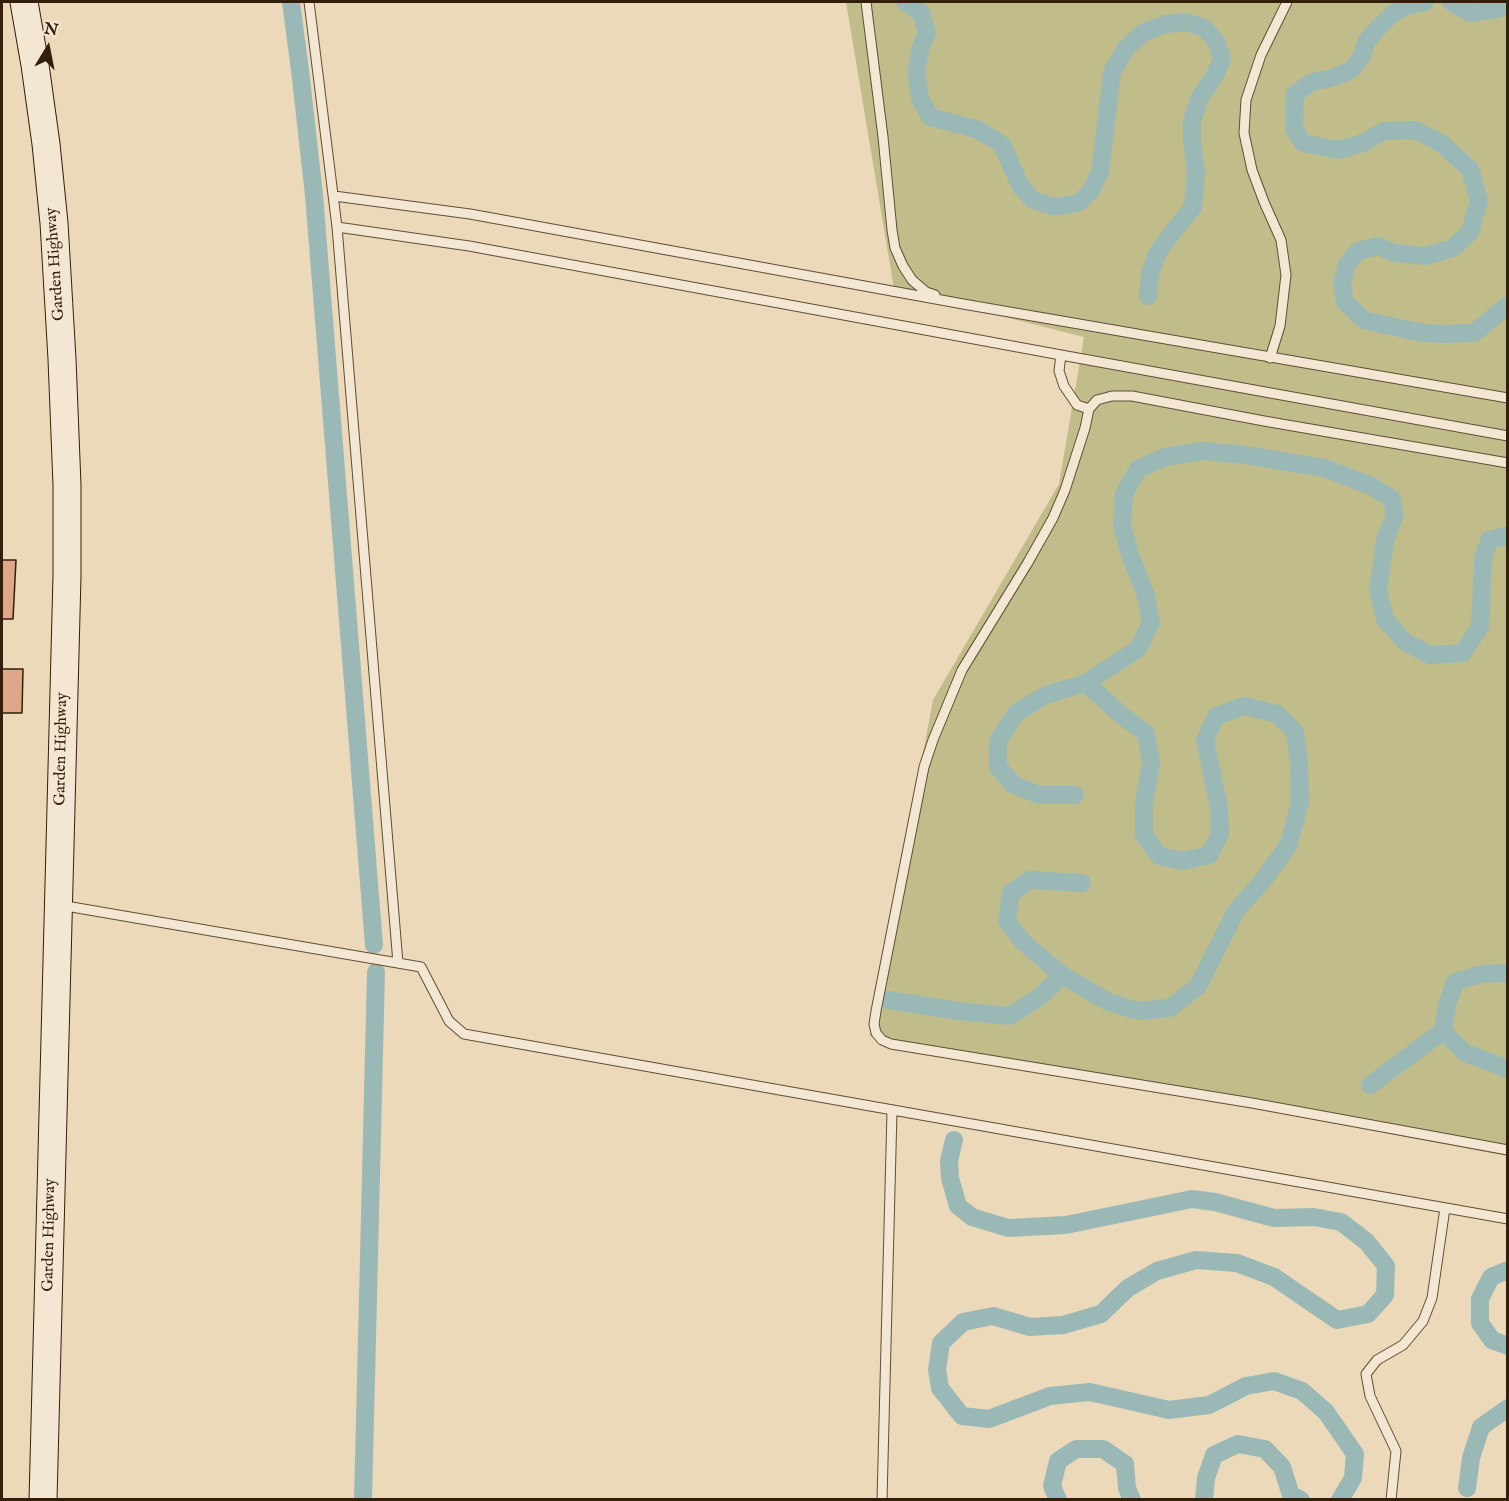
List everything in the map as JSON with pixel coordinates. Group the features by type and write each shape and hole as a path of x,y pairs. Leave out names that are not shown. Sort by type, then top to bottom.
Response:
{"main road":[{"name":"Garden Highway","path":"24,2 46,144 54,223 67,484 67,576 43,1500"}],"lane":[{"path":"309,2 337,227 398,963"},
{"path":"866,2 895,248 912,280 926,292 963,304"},
{"path":"1270,358 1281,326 1286,275 1281,240 1252,170 1244,133 1246,100 1262,55 1287,2"},
{"path":"334,196 470,214 963,304 1508,398"},
{"path":"337,227 469,246 1508,436"},
{"path":"1061,355 1059,371 1064,386 1077,405 1089,409"},
{"path":"1508,463 1132,396 1112,396 1097,400 1089,409 1068,480 1053,518 962,670 933,740 924,767 874,1024 876,1033 882,1040 891,1044 1252,1103 1508,1150"},
{"path":"58,904 421,967 449,1021 464,1034 1508,1219"},
{"path":"882,1500 892,1111"},
{"path":"1391,1500 1396,1451 1370,1396 1366,1374 1377,1360 1403,1346 1423,1322 1432,1298 1445,1208"}],"shaded area":[{"path":"846,2 1507,2 1507,1156 870,1036 933,700 1059,484 1084,337 894,289"}],"building":[{"path":"2,560 16,560 13,619 2,619"},
{"path":"2,669 23,669 22,713 2,713"}],"waterway":[{"path":"291,2 314,195 374,945"},
{"path":"905,2 921,13 927,33 921,47 916,71 920,98 930,117 979,130 1002,145 1021,187 1033,200 1055,207 1078,203 1091,191 1100,172 1112,72 1126,48 1144,32 1166,24 1186,22 1204,28 1216,41 1222,59 1214,77 1200,97 1192,121 1196,173 1193,207 1158,252 1150,273 1148,296"},
{"path":"1425,2 1406,6 1391,15 1366,42 1362,56 1351,70 1332,78 1312,82 1295,94 1294,129 1303,143 1338,150 1363,143 1384,131 1415,130 1442,144 1470,169 1479,201 1470,232 1453,248 1425,256 1394,253 1378,246 1358,251 1347,264 1342,284 1345,302 1364,320 1417,332 1474,333 1508,305"},
{"path":"1451,2 1470,13 1498,9 1508,3"},
{"path":"888,1000 957,1011 1010,1016 1041,996 1062,975 1108,1002 1137,1011 1170,1008 1198,986 1236,911 1265,878 1289,844 1300,802 1295,732 1277,714 1244,706 1216,716 1205,741 1219,807 1220,834 1209,855 1183,861 1159,856 1144,835 1144,804 1151,763 1146,733 1121,715 1086,683 1138,649 1151,623 1146,596 1122,527 1124,494 1138,469 1165,457 1202,451 1245,455 1324,468 1371,486 1391,498 1395,514 1385,541 1378,590 1385,619 1405,642 1430,655 1463,653 1480,627 1483,559 1489,540 1508,535"},
{"path":"1075,795 1039,795 1014,785 998,767 998,741 1016,713 1046,695 1086,683"},
{"path":"1062,975 1023,942 1007,921 1011,893 1030,880 1082,883"},
{"path":"363,1500 376,972"},
{"path":"1508,973 1481,974 1455,982 1447,1005 1443,1031 1465,1053 1508,1069"},
{"path":"1370,1085 1443,1031"},
{"path":"954,1140 949,1161 950,1178 958,1206 972,1217 1008,1228 1066,1225 1192,1199 1215,1202 1274,1218 1314,1217 1341,1222 1367,1242 1386,1266 1385,1295 1368,1314 1337,1320 1274,1277 1237,1263 1196,1260 1157,1271 1128,1288 1101,1314 1063,1325 1030,1327 993,1316 963,1322 941,1343 937,1370 940,1388 962,1416 989,1419 1050,1396 1090,1392 1169,1410 1209,1405 1246,1386 1274,1381 1302,1391 1326,1412 1355,1454 1353,1478 1340,1500"},
{"path":"1508,1270 1491,1277 1480,1299 1480,1323 1492,1340 1508,1346"},
{"path":"1467,1488 1471,1458 1481,1427 1508,1408"},
{"path":"1204,1500 1206,1478 1214,1455 1238,1444 1265,1449 1282,1467 1291,1495 1301,1500"},
{"path":"1058,1500 1052,1486 1058,1461 1076,1449 1103,1449 1125,1464 1127,1488 1132,1500"}]}
